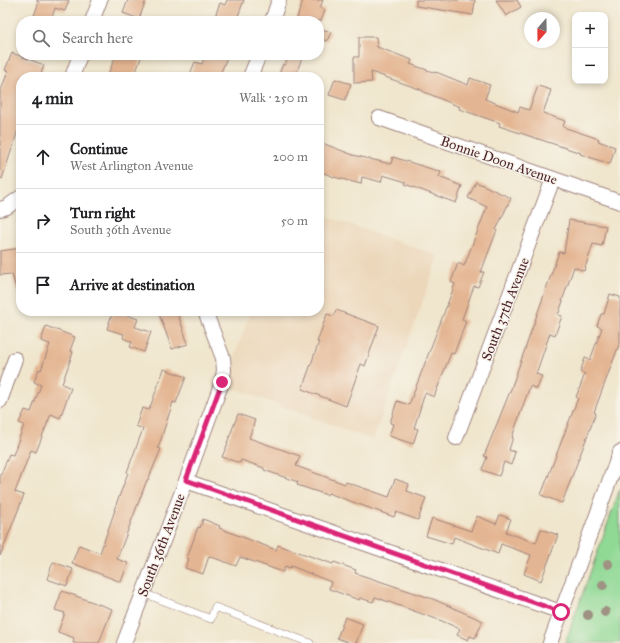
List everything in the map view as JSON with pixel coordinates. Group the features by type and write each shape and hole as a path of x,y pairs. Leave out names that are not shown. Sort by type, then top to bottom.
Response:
{"street":[{"path":"94,16 100,0"},
{"path":"274,16 279,0"},
{"path":"74,72 78,60"},
{"path":"252,72 257,60"},
{"name":"Bonnie Doon Avenue","path":"379,118 620,202"},
{"name":"South 37th Avenue","path":"456,438 553,179"},
{"path":"0,209 7,207 16,201"},
{"name":"South 36th Avenue","path":"124,643 222,382 224,370 223,358 207,316"},
{"path":"0,401 15,360"},
{"path":"550,643 620,452"},
{"path":"186,480 561,612"}],"lane":[{"path":"143,594 211,619 215,607 310,643"}],"shaded area":[{"path":"324,216 439,256 373,440 233,388 235,355 249,316 324,316"}],"green space":[{"path":"620,489 620,643 565,643"}],"building":[{"path":"37,0 69,0 65,11 55,8 53,16 34,16 39,2 37,2"},
{"path":"128,0 146,0 140,16 131,16 123,13"},
{"path":"227,0 244,0 238,16 215,16 220,3 225,5"},
{"path":"303,0 323,0 320,8 325,10 323,16 298,16"},
{"path":"416,0 475,0 473,15 416,6"},
{"path":"496,0 517,0 521,7 506,16"},
{"path":"324,30 331,32 327,41 324,40"},
{"path":"359,37 376,37 377,47 412,60 410,64 436,72 468,85 470,78 490,85 485,99 518,112 520,107 529,110 538,86 551,90 543,113 565,121 563,127 599,139 598,141 615,147 610,164 499,126 500,123 459,109 460,107 422,90 371,72 372,82 354,83 354,57 359,57"},
{"path":"12,53 16,54 16,60 31,60 44,65 42,72 16,72 16,136 2,179 0,178 0,93 8,71 5,70"},
{"path":"114,60 140,60 136,72 109,72"},
{"path":"203,60 226,60 221,72 191,72 195,62 202,64"},
{"path":"287,60 301,60 297,72 280,72 283,64 285,65"},
{"path":"335,79 351,84 345,100 329,95"},
{"path":"324,144 353,155 391,164 393,157 441,172 439,177 462,186 456,203 405,184 406,182 383,175 381,182 362,177 361,184 324,173"},
{"path":"476,182 511,198 496,230 481,272 484,272 478,287 474,286 462,319 466,321 454,354 451,353 434,397 425,393 414,428 418,429 413,444 389,436 393,424 390,423 397,401 409,405 455,284 451,282 458,263 464,266 487,207 468,198"},
{"path":"569,220 606,226 602,246 593,244 584,271 574,267 558,315 562,316 555,335 550,333 536,374 542,376 537,389 530,386 512,437 509,450 515,452 511,465 504,462 499,476 482,470 487,457 484,456 511,389 559,252 564,253"},
{"path":"16,249 16,289 12,274 0,275 0,251"},
{"path":"610,294 620,297 620,342 594,412 596,413 562,503 541,495 578,398 576,397 585,374 580,372 585,358 590,360 602,328 597,326 601,314 604,314"},
{"path":"336,310 379,326 365,366 361,364 346,406 302,389 319,342 317,342 327,314 334,316"},
{"path":"111,316 130,316 138,319 135,327 151,332 144,352 130,347 132,342 123,338 124,334 107,329"},
{"path":"160,316 179,316 188,344 172,349"},
{"path":"46,326 75,337 70,351 73,352 62,384 71,388 60,418 51,414 36,452 31,450 15,492 24,495 0,556 0,477 9,454 13,455 24,425 19,423 25,410 31,412 41,385 34,382 39,369 41,370 50,344 41,341"},
{"path":"164,369 186,377 176,403 173,402 158,448 161,449 147,480 117,559 128,563 121,582 72,563 79,545 100,553 143,429 136,426 142,408 149,410"},
{"path":"238,414 255,420 249,438 300,456 296,466 345,484 346,482 389,497 395,479 409,484 407,491 426,498 418,520 396,512 394,517 328,493 327,495 297,485 298,482 264,470 264,468 241,460 240,463 222,457"},
{"path":"500,515 511,519 506,532 536,543 541,529 558,535 541,581 524,574 531,555 501,544 498,554 454,537 452,544 426,536 432,518 471,531 477,516 496,524"},
{"path":"203,519 220,526 219,528 276,550 278,545 333,564 334,562 356,570 355,573 433,599 483,621 475,638 470,636 468,640 457,635 460,629 442,621 375,597 373,602 360,598 359,600 329,589 331,582 291,566 290,568 285,566 283,572 240,557 236,566 209,556 203,574 185,568 198,527 200,528"},
{"path":"53,562 73,569 67,586 47,579"},
{"path":"62,591 112,609 99,643 73,643 74,638 58,632 65,613 55,610"},
{"path":"345,617 363,624 356,643 350,643 337,638"}],"route":[{"path":"222,382 186,480 561,612"}]}
